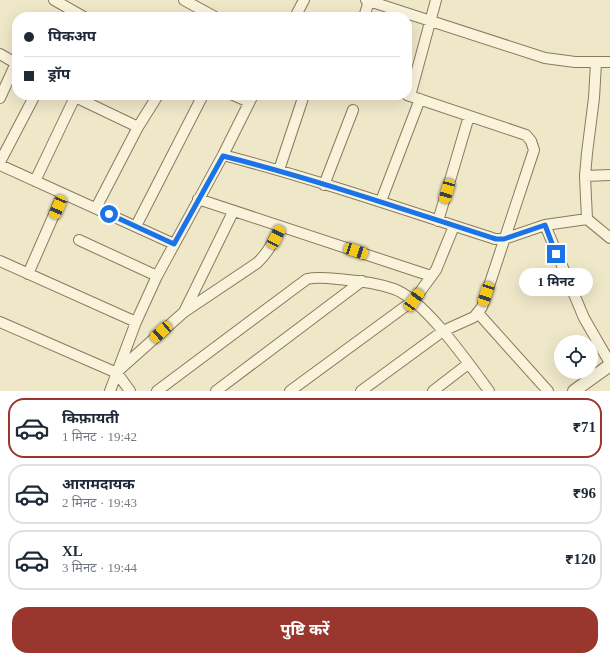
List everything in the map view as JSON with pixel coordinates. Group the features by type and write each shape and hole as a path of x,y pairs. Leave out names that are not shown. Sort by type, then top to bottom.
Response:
{"street":[{"path":"54,0 75,12"},
{"path":"184,0 206,12"},
{"path":"298,12 304,0"},
{"path":"365,12 367,0 405,12"},
{"path":"362,391 443,331 474,317 478,313 482,307 534,150 531,141 526,135 412,96 436,0"},
{"path":"412,14 545,58 596,63 610,62"},
{"path":"0,54 12,61"},
{"path":"587,219 585,176 594,98 596,63"},
{"path":"0,98 12,74"},
{"path":"32,100 0,163 35,181 174,244"},
{"path":"35,181 71,100"},
{"path":"81,100 138,127"},
{"path":"96,208 138,127 155,100"},
{"path":"136,226 200,100"},
{"path":"110,391 136,322 157,276 223,156 251,100"},
{"path":"279,170 302,100"},
{"path":"381,201 411,100"},
{"path":"324,185 353,110"},
{"path":"438,221 469,116"},
{"path":"223,156 279,170 324,185 381,201 496,239 504,239 545,225 587,219 610,238"},
{"path":"585,176 610,175"},
{"path":"28,274 63,194"},
{"path":"198,199 233,212 431,276"},
{"path":"184,312 233,212"},
{"path":"545,225 584,318 610,364 574,391"},
{"path":"290,391 414,300 436,270 454,226"},
{"path":"117,373 184,312 257,263 270,248 281,227"},
{"path":"79,240 157,276"},
{"path":"0,261 136,322"},
{"path":"157,391 307,279 316,277 362,281 396,289 414,300 443,331 489,391"},
{"path":"216,391 362,281"},
{"path":"478,313 548,391"},
{"path":"0,322 117,373 130,391"},
{"path":"433,391 468,364"}],"route":[{"path":"109,214 174,244 223,156 279,170 324,185 381,201 496,239 504,239 545,225 556,254"}]}
